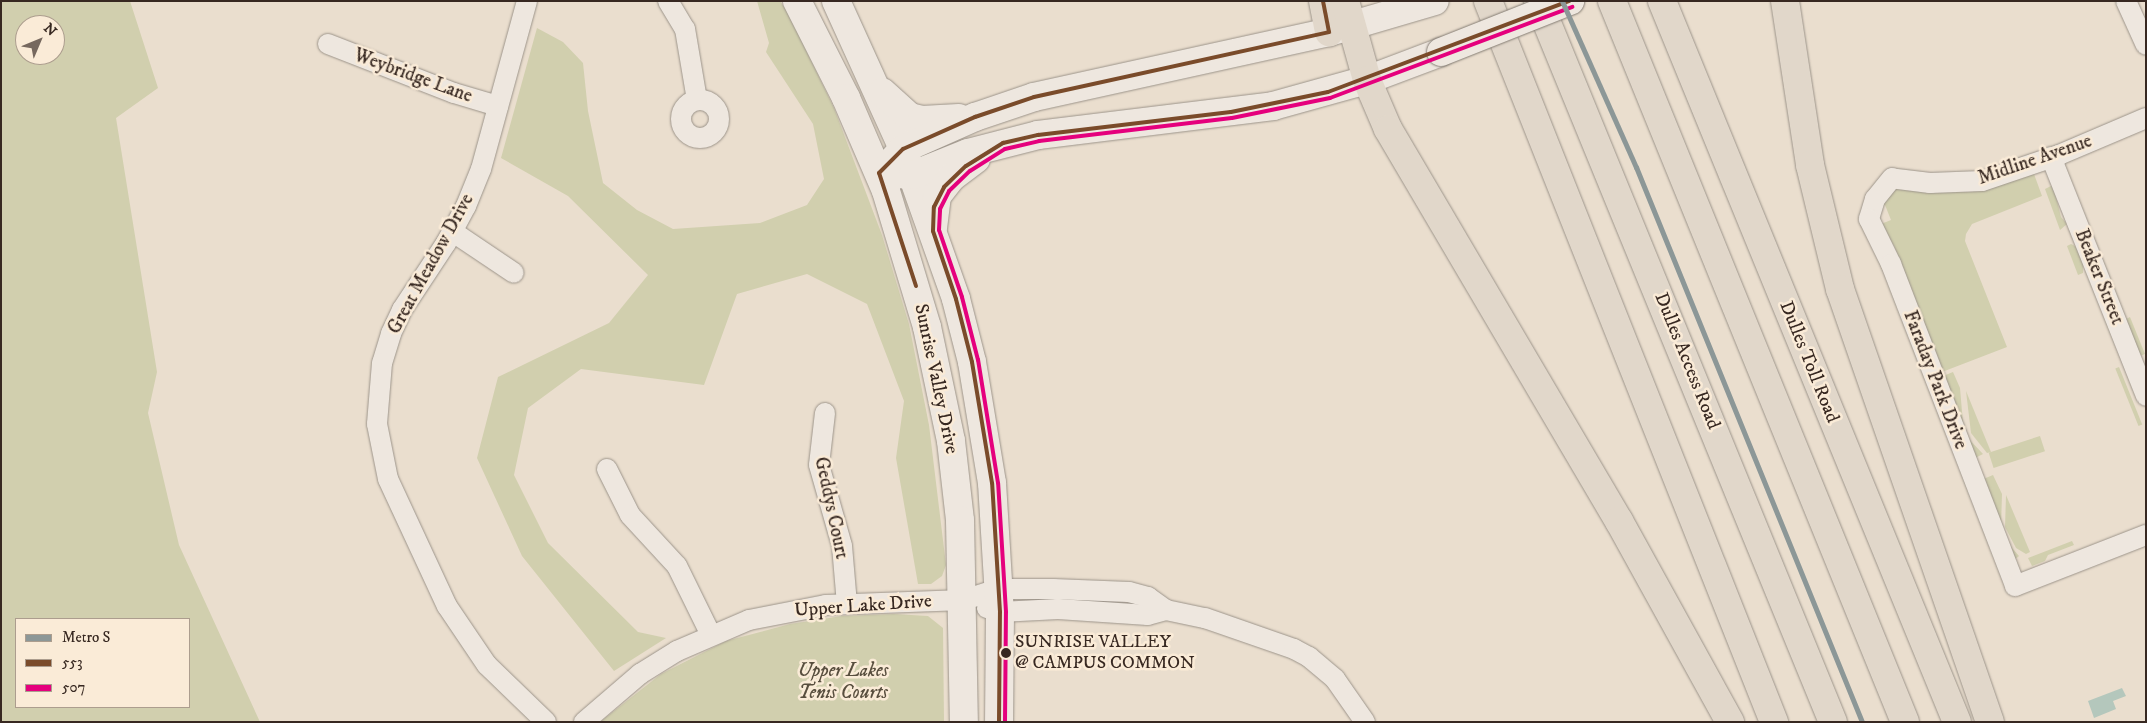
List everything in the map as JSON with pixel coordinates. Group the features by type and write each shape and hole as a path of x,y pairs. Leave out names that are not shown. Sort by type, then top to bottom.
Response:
{"highway":[{"path":"1323,1 1342,20 1388,129 1619,521 1730,722"},
{"path":"1488,1 1774,722"},
{"name":"Dulles Access Road","path":"1538,1 1833,722"},
{"path":"1612,1 1905,722"},
{"name":"Dulles Toll Road","path":"1662,1 1957,722"},
{"path":"1785,1 1810,165 1840,289 1990,722"}],"main road":[{"name":"Sunrise Valley Drive","path":"797,1 838,81 879,173 922,308 949,432 960,520 964,600 964,722"},
{"name":"Sunrise Valley Drive","path":"836,1 878,88 903,149 956,299 983,423 992,483 999,600 999,722"},
{"path":"879,173 913,175 1003,143 1038,135 1273,106 1367,80 1570,1"},
{"path":"879,173 903,149 975,117 1080,86 1342,20 1429,4"},
{"path":"878,88 910,117 937,120 975,117"},
{"path":"933,231 934,207 944,187 966,166 1003,143"}],"street":[{"name":"Great Meadow Drive","path":"527,1 481,168 453,232 412,293 390,334 378,394 381,452 402,514 464,634 507,687 546,722"},
{"path":"668,1 685,29 697,100"},
{"path":"2126,1 2146,45"},
{"name":"Weybridge Lane","path":"328,44 454,93 498,106"},
{"name":"Midline Avenue","path":"1892,178 1930,183 1982,181 2051,158 2146,118"},
{"name":"Beaker Street","path":"2051,158 2146,396"},
{"name":"Faraday Park Drive","path":"1892,178 1875,199 1869,219 1891,264 2015,586 2146,535"},
{"path":"453,232 514,273"},
{"name":"Geddys Court","path":"825,413 819,465 842,546 847,604"},
{"path":"607,469 630,515 677,566 710,634"},
{"path":"964,600 999,600 1129,592 1148,597 1166,610 1252,633 1309,657 1335,679 1365,722"},
{"name":"Upper Lake Drive","path":"584,722 640,674 710,634 790,610 847,604 964,600"}],"green space":[{"path":"1,1 130,1 158,88 116,118 157,372 148,413 179,545 260,722 1,722"},
{"path":"757,1 780,1 787,11 834,108 882,235 909,324 929,425 946,565 942,576 931,584 918,584 896,458 904,401 867,304 807,274 737,294 704,385 581,369 528,408 514,475 548,543 638,632 666,638 614,671 522,556 477,458 498,377 609,323 648,275 568,196 501,158 537,28 563,42 583,63 588,111 603,183 637,210 673,229 760,223 807,205 824,179 813,124 766,52 769,43"},
{"path":"2034,174 2042,196 1972,224 1966,234 1965,241 2007,347 1942,372 1894,246 1881,224 1891,220 1885,205 1880,206 1896,189 1969,192"},
{"path":"2053,185 2061,217 2067,224 2060,230 2045,189"},
{"path":"2071,244 2077,247 2083,263 2083,273 2078,275 2067,246"},
{"path":"2130,317 2145,354 2140,356 2126,319"},
{"path":"2119,367 2142,424 2139,426 2115,368"},
{"path":"1953,372 1960,388 1963,423 1967,437 1983,454 1973,459 1943,376"},
{"path":"1966,391 1991,452 1987,453 1971,433"},
{"path":"2040,436 2045,451 1994,468 1989,453"},
{"path":"1993,475 2002,494 2001,527 2006,541 2019,556 2013,561 1981,480"},
{"path":"2006,495 2030,552 2026,554 2016,548 2005,527"},
{"path":"2072,541 2074,545 2048,555 2045,561 2032,566 2028,558"},
{"name":"Upper Lakes Tenis Courts","path":"894,614 928,616 943,628 944,722 600,722 661,674 726,641 790,624 842,616"}],"shaded area":[{"path":"2122,688 2126,696 2113,701 2116,709 2094,718 2088,701"}],"metro line":[{"name":"S","path":"1562,1 1636,167 1862,722"}],"transit line":[{"name":"553","path":"916,286 879,173 903,149 975,117 1034,97 1329,32 1323,1"},
{"name":"553","path":"999,722 1000,612 992,483 972,362 956,299 933,231 934,207 944,187 966,166 1003,143 1038,135 1231,112 1328,92 1569,1"},
{"name":"507","path":"1005,722 1006,612 998,483 978,360 962,297 939,230 940,209 949,191 970,171 1005,149 1039,141 1232,118 1330,98 1572,7"}],"place":[{"name":"SUNRISE VALLEY @ CAMPUS COMMON","path":"1006,653"}]}
